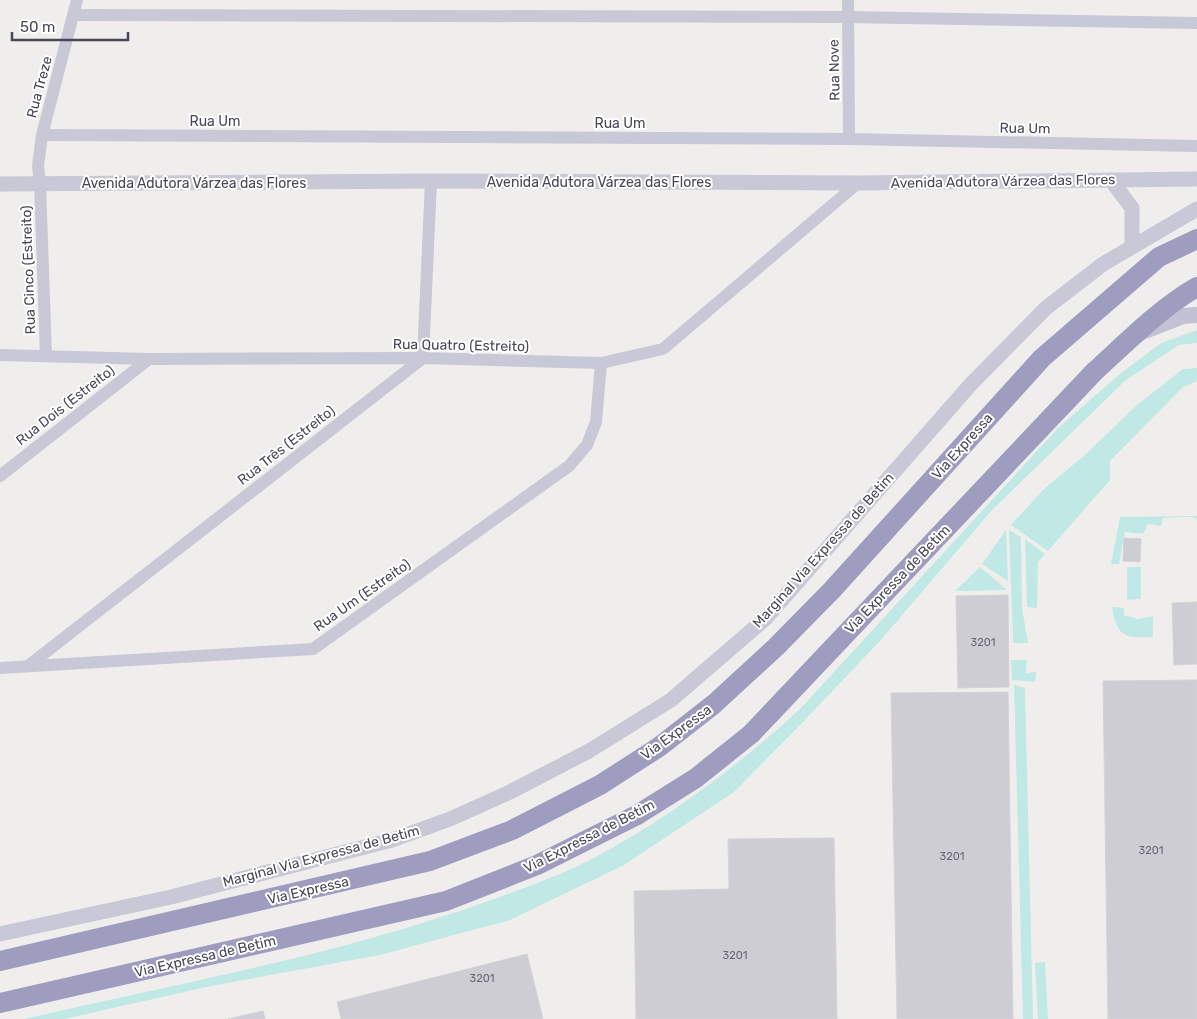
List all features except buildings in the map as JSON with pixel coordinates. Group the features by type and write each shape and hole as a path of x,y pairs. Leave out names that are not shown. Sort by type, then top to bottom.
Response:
{"highway":[{"name":"Via Expressa","path":"0,961 430,861 512,830 600,785 659,747 714,704 776,648 832,590 1042,358 1159,257 1197,240"},
{"name":"Via Expressa de Betim","path":"0,1003 446,901 537,865 637,815 696,778 751,734 1087,379 1135,334 1186,293 1197,287"}],"main road":[{"path":"1135,334 1183,316 1197,314"}],"street":[{"name":"Rua Treze","path":"40,184 38,166 42,135 77,0"},
{"name":"Rua Nove","path":"848,0 850,140"},
{"path":"74,15 848,17 1197,23"},
{"name":"Rua Um","path":"42,135 850,140 1197,146"},
{"path":"1111,180 1132,208 1132,246"},
{"name":"Avenida Adutora Várzea das Flores","path":"0,184 431,181 858,183 1197,180"},
{"path":"423,358 431,181"},
{"name":"Rua Quatro (Estreito)","path":"0,355 148,359 423,358 601,363 663,350 858,183"},
{"name":"Rua Cinco (Estreito)","path":"40,184 46,356"},
{"name":"Marginal Via Expressa de Betim","path":"0,934 170,897 392,840 450,819 510,792 589,751 671,700 766,618 971,384 1046,308 1103,264 1197,209"},
{"name":"Rua Três (Estreito)","path":"28,666 423,358"},
{"name":"Rua Dois (Estreito)","path":"0,476 148,359"},
{"name":"Rua Um (Estreito)","path":"0,668 312,649 569,466 587,445 596,422 601,363"}],"shaded area":[{"path":"1197,330 1197,343 1179,345 1126,380 993,509 880,641 734,792 624,865 510,920 380,955 211,986 64,1019 24,1019 256,967 371,938 483,903 558,875 587,862 628,839 705,788 800,709 1059,427 1121,373 1161,343"},
{"path":"1197,368 1197,381 1183,387 1110,461 1110,480 1048,551 1011,525 1044,489 1087,453 1137,405 1183,369"},
{"path":"1192,516 1163,518 1161,526 1148,524 1143,534 1125,532 1119,564 1111,564 1120,517"},
{"path":"1006,530 1008,581 982,564"},
{"path":"1009,530 1021,537 1022,608 1028,643 1013,643"},
{"path":"1025,539 1045,554 1038,562 1037,608 1027,607"},
{"path":"980,567 1007,590 955,591"},
{"path":"1127,567 1141,567 1141,599 1127,600"},
{"path":"1112,607 1124,608 1124,615 1138,619 1153,616 1153,637 1135,637 1124,634 1116,624"},
{"path":"1011,660 1027,660 1026,673 1036,672 1035,682 1012,680"},
{"path":"1014,685 1025,688 1033,1019 1023,1019"},
{"path":"1045,962 1048,1019 1038,1019 1035,963"}]}
